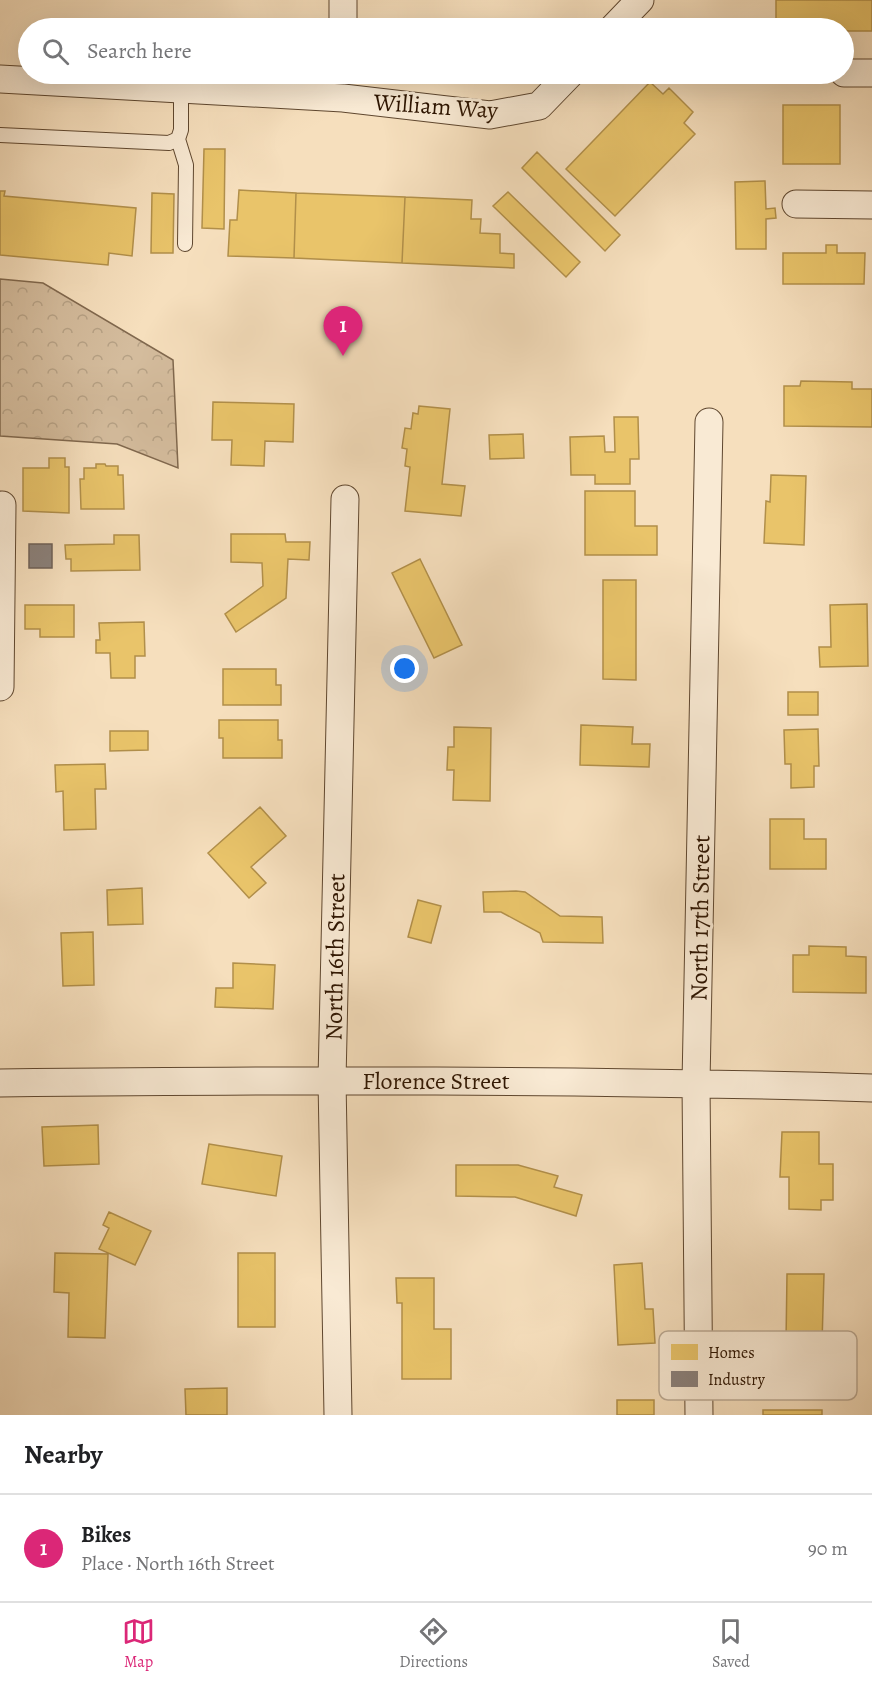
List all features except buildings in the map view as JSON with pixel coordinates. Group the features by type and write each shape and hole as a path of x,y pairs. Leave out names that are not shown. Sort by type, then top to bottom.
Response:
{"street":[{"path":"343,0 343,18"},
{"path":"623,18 640,0"},
{"path":"854,73 872,73"},
{"name":"William Way","path":"0,80 18,81"},
{"name":"William Way","path":"72,84 181,90 343,86 490,115 538,106 560,84"},
{"path":"796,204 872,205"},
{"name":"North 17th Street","path":"698,1331 696,1083 709,422"},
{"name":"North 16th Street","path":"338,1415 333,1080 345,499"},
{"path":"0,687 2,505"},
{"name":"Florence Street","path":"0,1083 333,1080 696,1083 872,1088"},
{"name":"North 17th Street","path":"699,1400 699,1415"}],"lane":[{"path":"181,90 181,130 178,139 186,165 185,244"},
{"path":"0,135 142,143 169,143 178,139"}],"green space":[{"path":"0,279 43,283 173,360 178,468 117,444 0,436"}],"place":[{"name":"Bikes","path":"343,356"}]}
